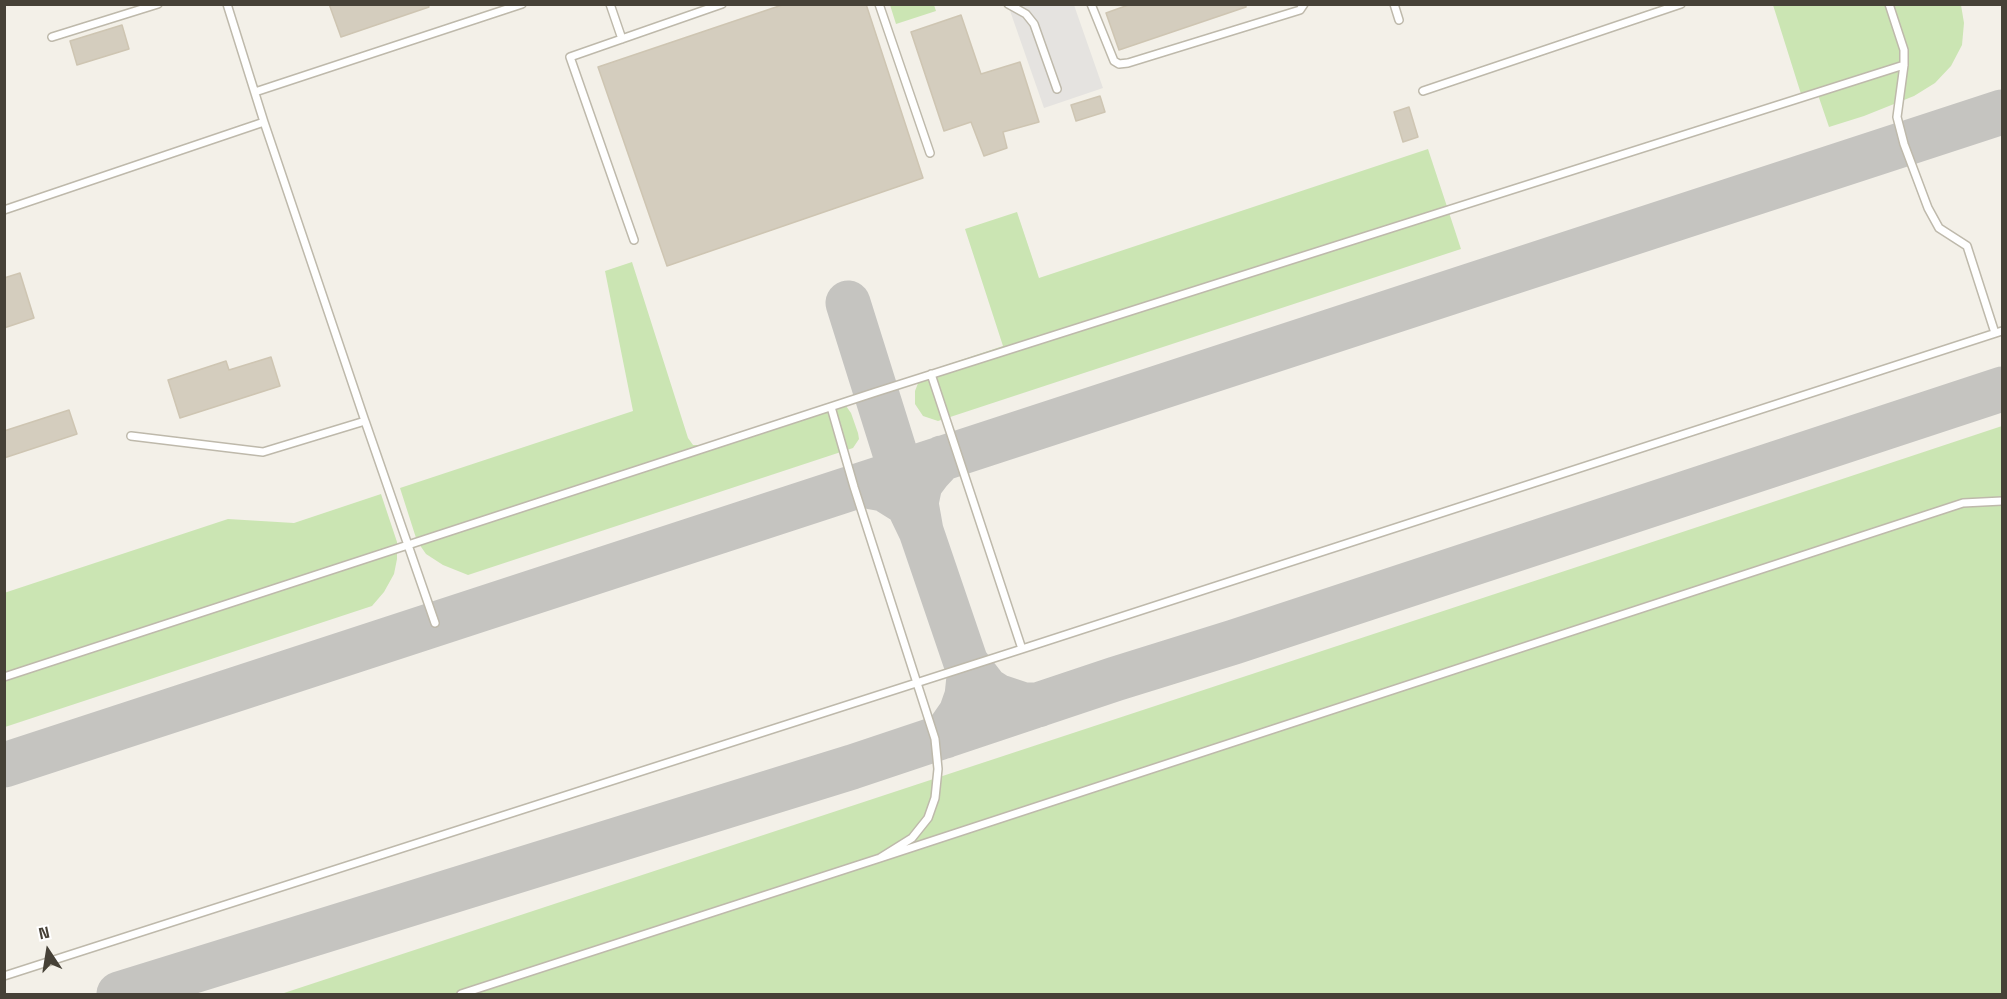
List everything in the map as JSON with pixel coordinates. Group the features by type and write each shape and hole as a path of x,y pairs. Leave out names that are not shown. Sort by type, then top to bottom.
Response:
{"lane":[{"path":"52,37 158,4"},
{"path":"227,4 264,122 435,623"},
{"path":"255,92 522,4"},
{"path":"610,4 622,39"},
{"path":"634,240 570,57 722,4"},
{"path":"879,4 930,153"},
{"path":"1008,4 1026,14 1034,24 1057,89"},
{"path":"1091,4 1114,61 1119,64 1300,10 1304,4"},
{"path":"1394,4 1399,20"},
{"path":"1423,91 1681,4"},
{"path":"4,976 1999,332 1967,246 1939,228 1928,208 1904,144 1897,117 1904,50 1889,4"},
{"path":"4,677 831,407 1904,65"},
{"path":"4,210 264,122"},
{"path":"931,375 1022,649"},
{"path":"831,407 854,488 935,739 938,768 935,798 928,818 912,838 880,858"},
{"path":"131,436 263,452 365,421"},
{"path":"461,994 1963,503 2002,501"}],"green space":[{"path":"890,5 934,5 936,11 896,24"},
{"path":"1773,5 1961,5 1964,23 1962,45 1951,66 1935,83 1914,96 1829,127 1816,89 1801,94"},
{"path":"1428,149 1461,249 938,421 923,416 915,404 915,391 922,373 1003,346 965,229 1017,212 1039,278"},
{"path":"632,262 688,438 693,445 700,445 837,405 846,406 851,413 859,439 853,448 468,575 443,565 426,554 417,541 400,488 633,411 605,271"},
{"path":"2002,426 2002,994 281,994 1595,561"},
{"path":"381,494 397,542 397,559 394,574 384,592 372,606 5,727 4,593 228,519 294,523"}],"shaded area":[{"path":"1008,5 1074,5 1103,88 1044,108"}],"building":[{"path":"329,4 428,4 429,7 341,37"},
{"path":"785,4 866,4 923,178 667,266 598,67"},
{"path":"1131,4 1246,4 1246,7 1119,50 1106,13"},
{"path":"961,15 981,74 1020,62 1039,122 1003,132 1007,148 984,156 971,122 944,131 911,32"},
{"path":"122,25 129,49 77,65 70,41"},
{"path":"1100,96 1105,112 1076,121 1071,105"},
{"path":"1409,107 1418,137 1403,142 1394,112"},
{"path":"20,273 34,318 4,328 4,278"},
{"path":"271,357 280,386 180,418 168,380 226,361 229,370"},
{"path":"69,410 77,434 4,458 4,431"}],"taxiway":[{"path":"4,765 2002,112"},
{"path":"848,303 901,472"},
{"path":"119,994 852,767 2002,389"},
{"path":"862,485 884,489 908,504 921,531 916,503 920,484 942,458"},
{"path":"921,531 966,663"},
{"path":"945,736 961,713 967,696 969,677 966,663 986,689 997,696 1024,705 1038,705"}]}
